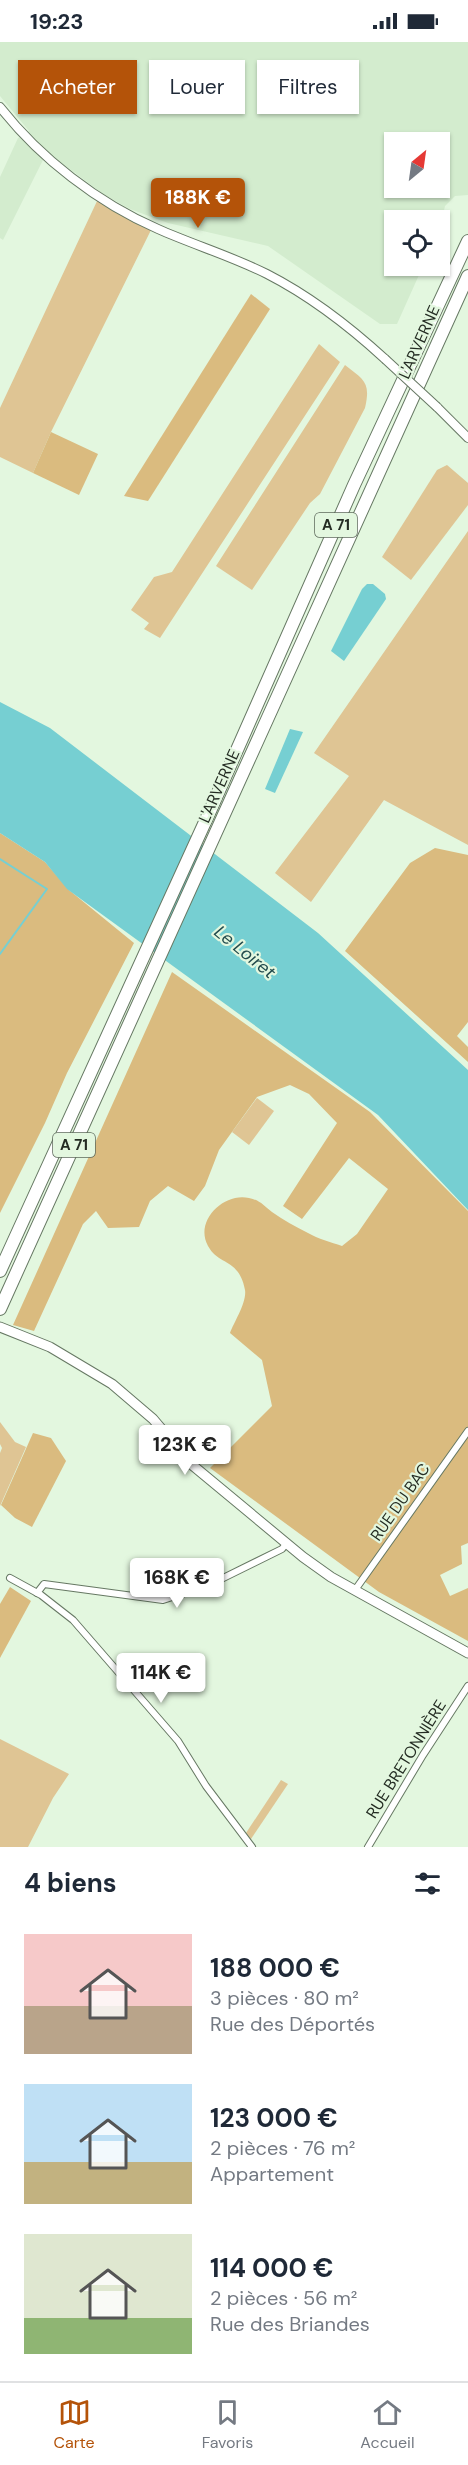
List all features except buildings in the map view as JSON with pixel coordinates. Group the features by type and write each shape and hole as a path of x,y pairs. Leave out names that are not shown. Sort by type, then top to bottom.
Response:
{"highway":[{"name":"L'ARVERNE","path":"0,1271 210,811 354,485 468,241"},
{"name":"L'ARVERNE","path":"0,1309 224,817 446,320 468,276"}],"main road":[{"path":"0,1327 75,1360 134,1401 153,1419 191,1464 317,1568 468,1653"}],"street":[{"path":"0,107 31,142 54,162 125,213 158,229 220,252 287,285 330,312 386,360 468,438"},
{"name":"RUE DU BAC","path":"355,1590 468,1431"},
{"path":"38,1593 44,1584 164,1600 207,1586 282,1549 286,1544"},
{"path":"10,1578 38,1593 73,1620 178,1741 206,1786 252,1847"},
{"name":"RUE BRETONNIÈRE","path":"368,1847 423,1755 468,1686"}],"shaded area":[{"path":"0,42 468,42 468,195 455,196 444,210 384,210 384,276 419,276 397,324 380,324 268,246 168,223 130,209 103,194 47,152 3,240 0,238 0,177 18,138 29,131 0,96"},
{"path":"98,199 151,230 33,473 0,457 0,408"},
{"path":"251,294 270,309 148,501 124,496"},
{"path":"319,344 340,362 160,638 144,629 149,623 131,610 154,577 172,572"},
{"path":"345,365 364,382 367,392 365,408 320,494 310,503 252,590 216,566"},
{"path":"51,432 98,454 79,495 33,473"},
{"path":"447,465 468,483 468,505 411,580 382,557 437,470"},
{"path":"468,531 468,845 384,800 311,902 275,873 349,776 314,753"},
{"path":"0,833 45,862 69,890 134,943 67,1073 0,1213"},
{"path":"435,848 468,855 468,1022 457,1036 468,1047 468,1062 345,951 410,863"},
{"path":"172,972 370,1112 468,1211 468,1543 461,1546 462,1564 440,1575 450,1596 468,1588 468,1641 379,1592 210,1468 272,1406 262,1360 230,1333 242,1306 245,1290 234,1267 218,1257 208,1246 205,1227 208,1218 214,1210 230,1199 249,1198 312,1235 342,1246 357,1234 388,1189 349,1158 302,1219 283,1206 337,1123 309,1094 290,1085 257,1097 219,1150 205,1186 194,1201 168,1186 150,1201 139,1227 108,1228 96,1211 83,1224 34,1331 13,1325"},
{"path":"257,1098 274,1111 249,1145 232,1132"},
{"path":"0,1422 15,1442 26,1447 0,1506 0,1453 2,1448"},
{"path":"33,1433 51,1438 66,1461 32,1527 15,1518 1,1505"},
{"path":"10,1587 31,1601 0,1658 0,1604"},
{"path":"0,1739 69,1774 53,1798 28,1847 0,1847"},
{"path":"281,1780 288,1784 251,1839 246,1833"}],"water":[{"path":"367,584 373,584 385,594 386,599 344,661 331,651 362,589"},
{"name":"Le Loiret","path":"0,702 50,728 318,933 468,1070 468,1210 378,1115 67,889 45,862 0,833"},
{"path":"290,729 303,732 275,793 265,789"}],"waterway":[{"path":"0,859 47,889 0,954"}]}
